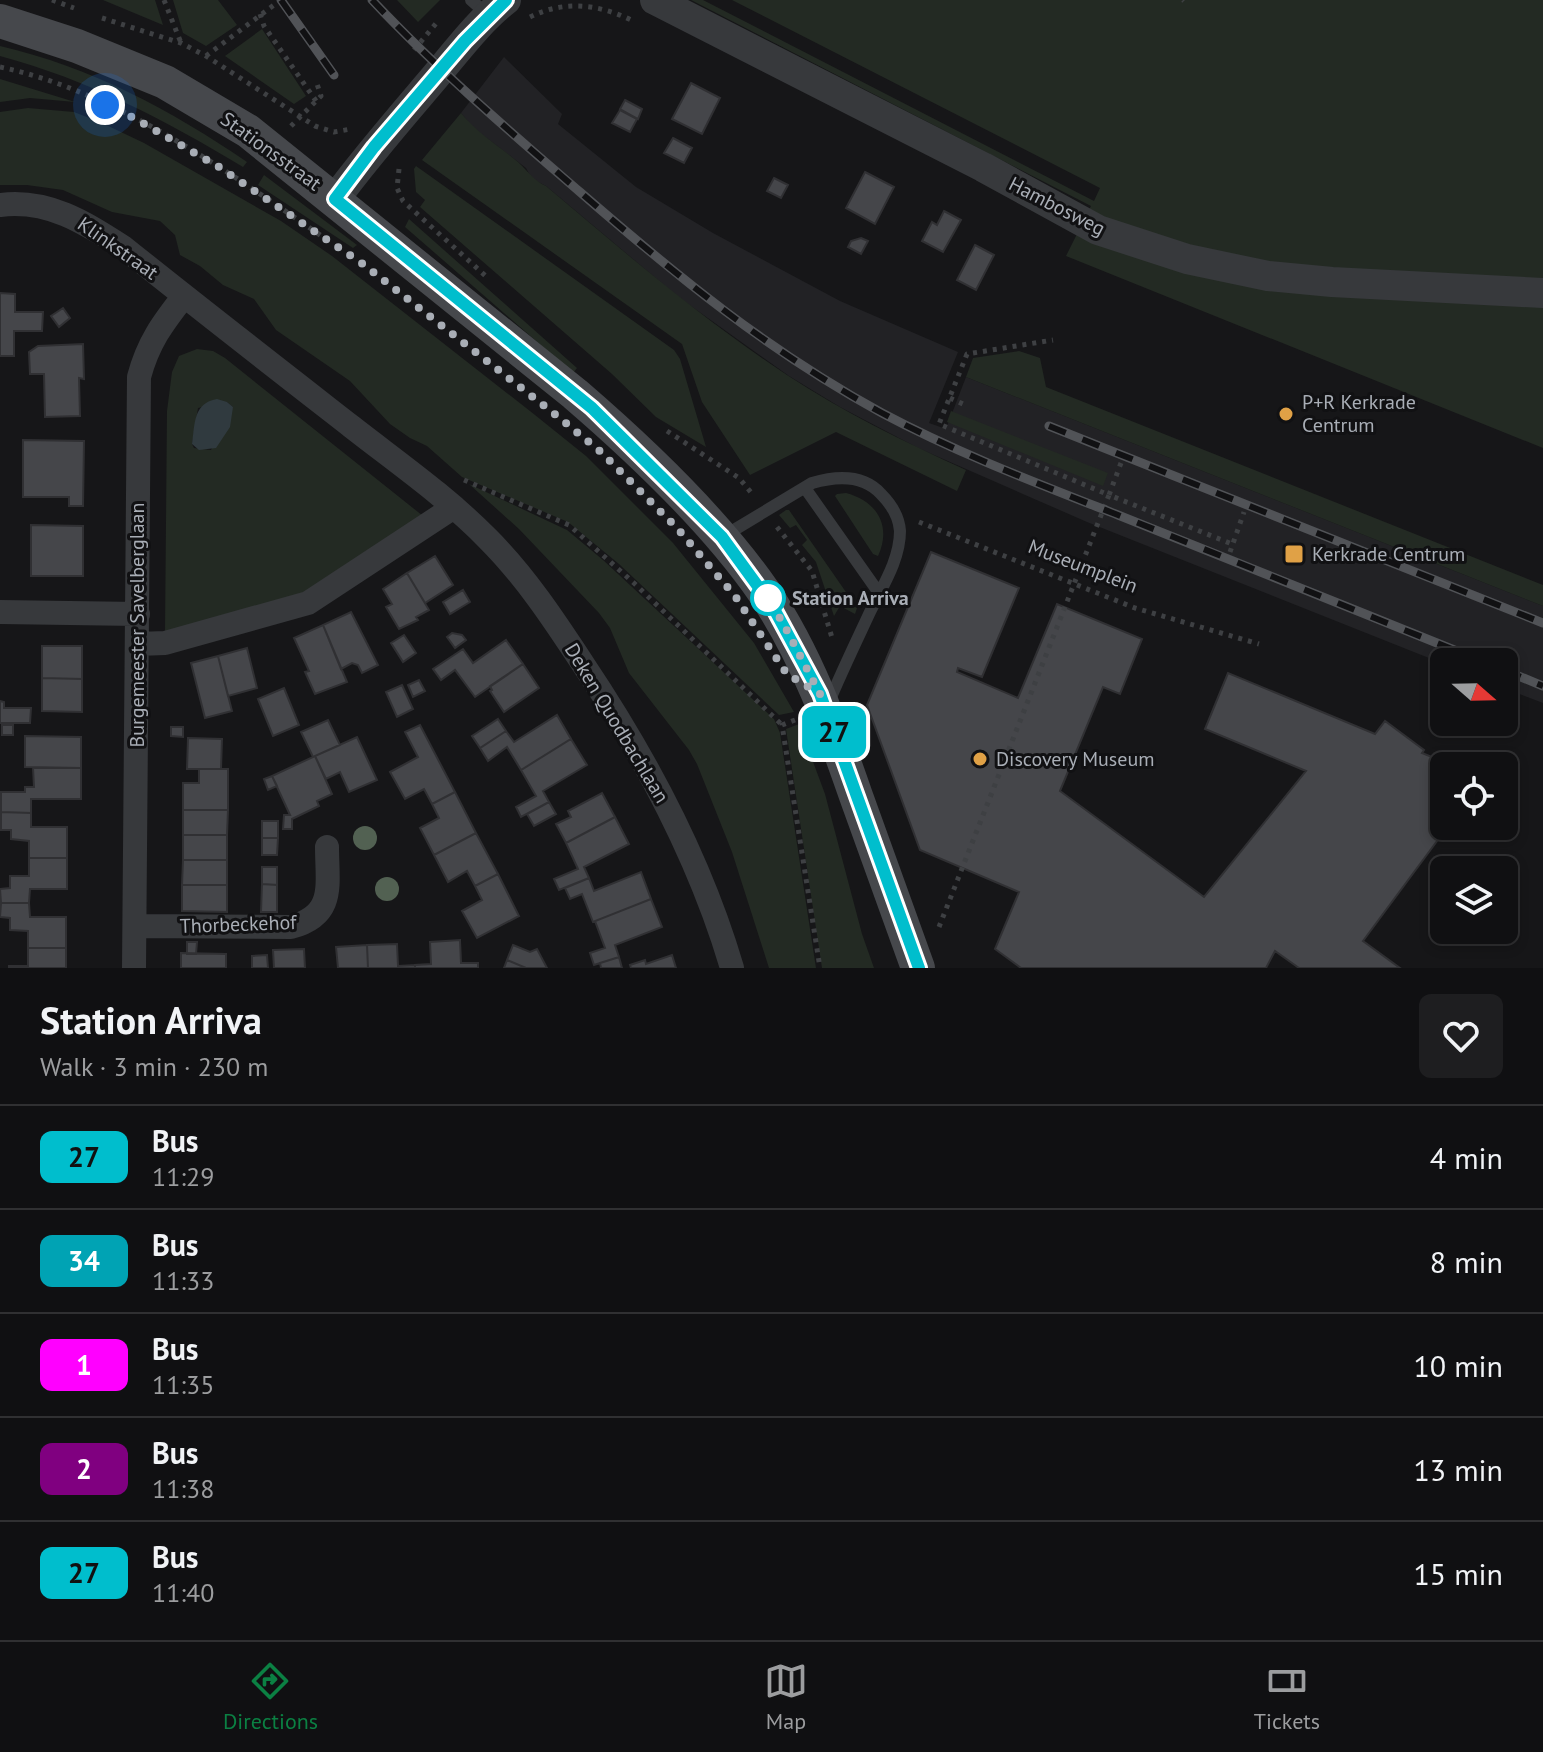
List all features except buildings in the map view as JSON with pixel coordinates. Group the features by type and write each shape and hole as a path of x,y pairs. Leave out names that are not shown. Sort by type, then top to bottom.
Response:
{"main road":[{"name":"Stationsstraat","path":"0,21 77,46 165,82 248,131 586,403 722,537 783,623 826,708 926,954"}],"street":[{"path":"335,199 374,147 497,9"},
{"name":"Hambosweg","path":"648,13 983,167 1098,230 1187,259 1268,276 1543,293"},
{"name":"Klinkstraat","path":"0,205 31,205 77,217 123,247 184,296"},
{"name":"Deken Quodbachlaan","path":"184,296 445,500 515,569 558,626 634,746 699,874 720,926 732,968"},
{"name":"Burgemeester Savelberglaan","path":"134,968 139,377 146,351 157,331 184,296"},
{"path":"138,644 165,643 308,603 445,500"},
{"path":"1,608 138,614"},
{"name":"Thorbeckehof","path":"135,926 291,927 304,924 319,914 326,901 327,847"}],"lane":[{"path":"722,537 805,488 840,477 860,480 874,487 896,513 900,529 894,562 826,708"},
{"path":"805,488 879,593"}],"path":[{"path":"52,0 78,9"},
{"path":"164,0 181,43"},
{"path":"206,56 274,5"},
{"path":"497,9 537,14 574,5 648,13"},
{"path":"90,14 181,43 315,126 334,132 352,129"},
{"path":"260,14 264,26 316,101"},
{"path":"0,67 76,92 134,118 247,184 324,237"},
{"path":"298,116 321,96 316,81"},
{"path":"399,167 397,188 410,208"},
{"path":"1053,340 967,354 939,424 1232,544"},
{"path":"950,398 963,404 968,402"},
{"path":"926,954 1076,585 1121,463"},
{"path":"445,500 444,484 469,480 569,525 782,725 820,968"},
{"path":"1230,552 1244,512"},
{"name":"Museumplein","path":"896,513 1135,608 1259,644"},
{"path":"782,725 826,708"}],"shaded area":[{"path":"103,0 155,0 163,25"},
{"path":"173,0 218,0 237,25 206,46 183,33"},
{"path":"397,0 440,0 418,22"},
{"path":"691,0 703,0 1094,201 1100,188 732,0 1543,0 1543,448 1066,256 1091,206"},
{"path":"262,29 306,96 294,104 225,56"},
{"path":"0,46 66,66 129,92 247,162 243,167 185,133 95,89 0,56"},
{"path":"504,57 562,114 558,124 636,187 713,233 840,301 958,352 929,423 946,429 966,377 1543,606 1543,703 1518,693 1518,648 1430,648 1430,658 1087,522 918,448 840,407 789,376 677,296 546,186 532,179 526,168 472,127 461,113"},
{"path":"0,79 75,102 30,98 0,102"},
{"path":"28,108 74,112 102,123 144,143 281,221 332,256 535,415 586,456 673,543 754,643 794,712 779,715 619,564 568,522 462,477 427,446 390,424 350,381 276,330 254,299 223,285 200,266 180,255 175,235 160,221 112,212 63,190 0,185 0,112"},
{"path":"461,113 634,260 755,354 852,414 966,470 957,491 836,432 750,475 702,402 682,344 422,160"},
{"path":"416,166 674,350 680,359 706,447 656,417 612,374 420,207 425,200 416,192"},
{"path":"264,175 357,245 353,248 258,185"},
{"path":"409,219 577,368 573,373 405,227"},
{"path":"197,349 213,351 225,358 423,516 305,593 165,632 167,411 172,372 179,356","holes":["227,402 233,407 211,450 194,448 198,408"]},
{"path":"1019,351 1040,358 1046,387 1543,585 1543,606 966,377 973,358"},
{"path":"217,399 233,407 230,427 216,448 199,450 192,444 199,410 209,401"},
{"path":"951,411 1108,473 1103,486 947,422"},
{"path":"469,484 567,530 774,719 780,733 816,968 769,968 732,852 689,750 629,673 610,628 599,613 519,529"},
{"path":"846,493 866,502 879,516 883,535 878,556 873,554 835,496"},
{"path":"789,510 857,608 855,614 840,606 834,616 816,562 802,545 807,540 796,525 790,528 779,515"},
{"path":"799,724 825,794 874,968 822,968 786,729"}],"railway":[{"path":"281,0 334,75"},
{"path":"372,0 473,99 652,254 762,338 840,389 910,428 998,467 1449,648"},
{"path":"1049,426 1543,623"},
{"path":"1518,676 1543,686"}],"bus line":[{"name":"27","path":"506,0 465,41 374,147 335,199 592,408 722,537 783,623 820,694 919,968"}],"place":[{"name":"P+R Kerkrade Centrum","path":"1286,414"},
{"name":"Kerkrade Centrum","path":"1294,554"},
{"name":"Station Arriva","path":"768,598"},
{"name":"Discovery Museum","path":"980,759"}],"route":[{"path":"105,105 191,149 247,184 389,283 561,419 601,452 677,528 735,596 787,674 820,694 763,591 768,598"}]}
